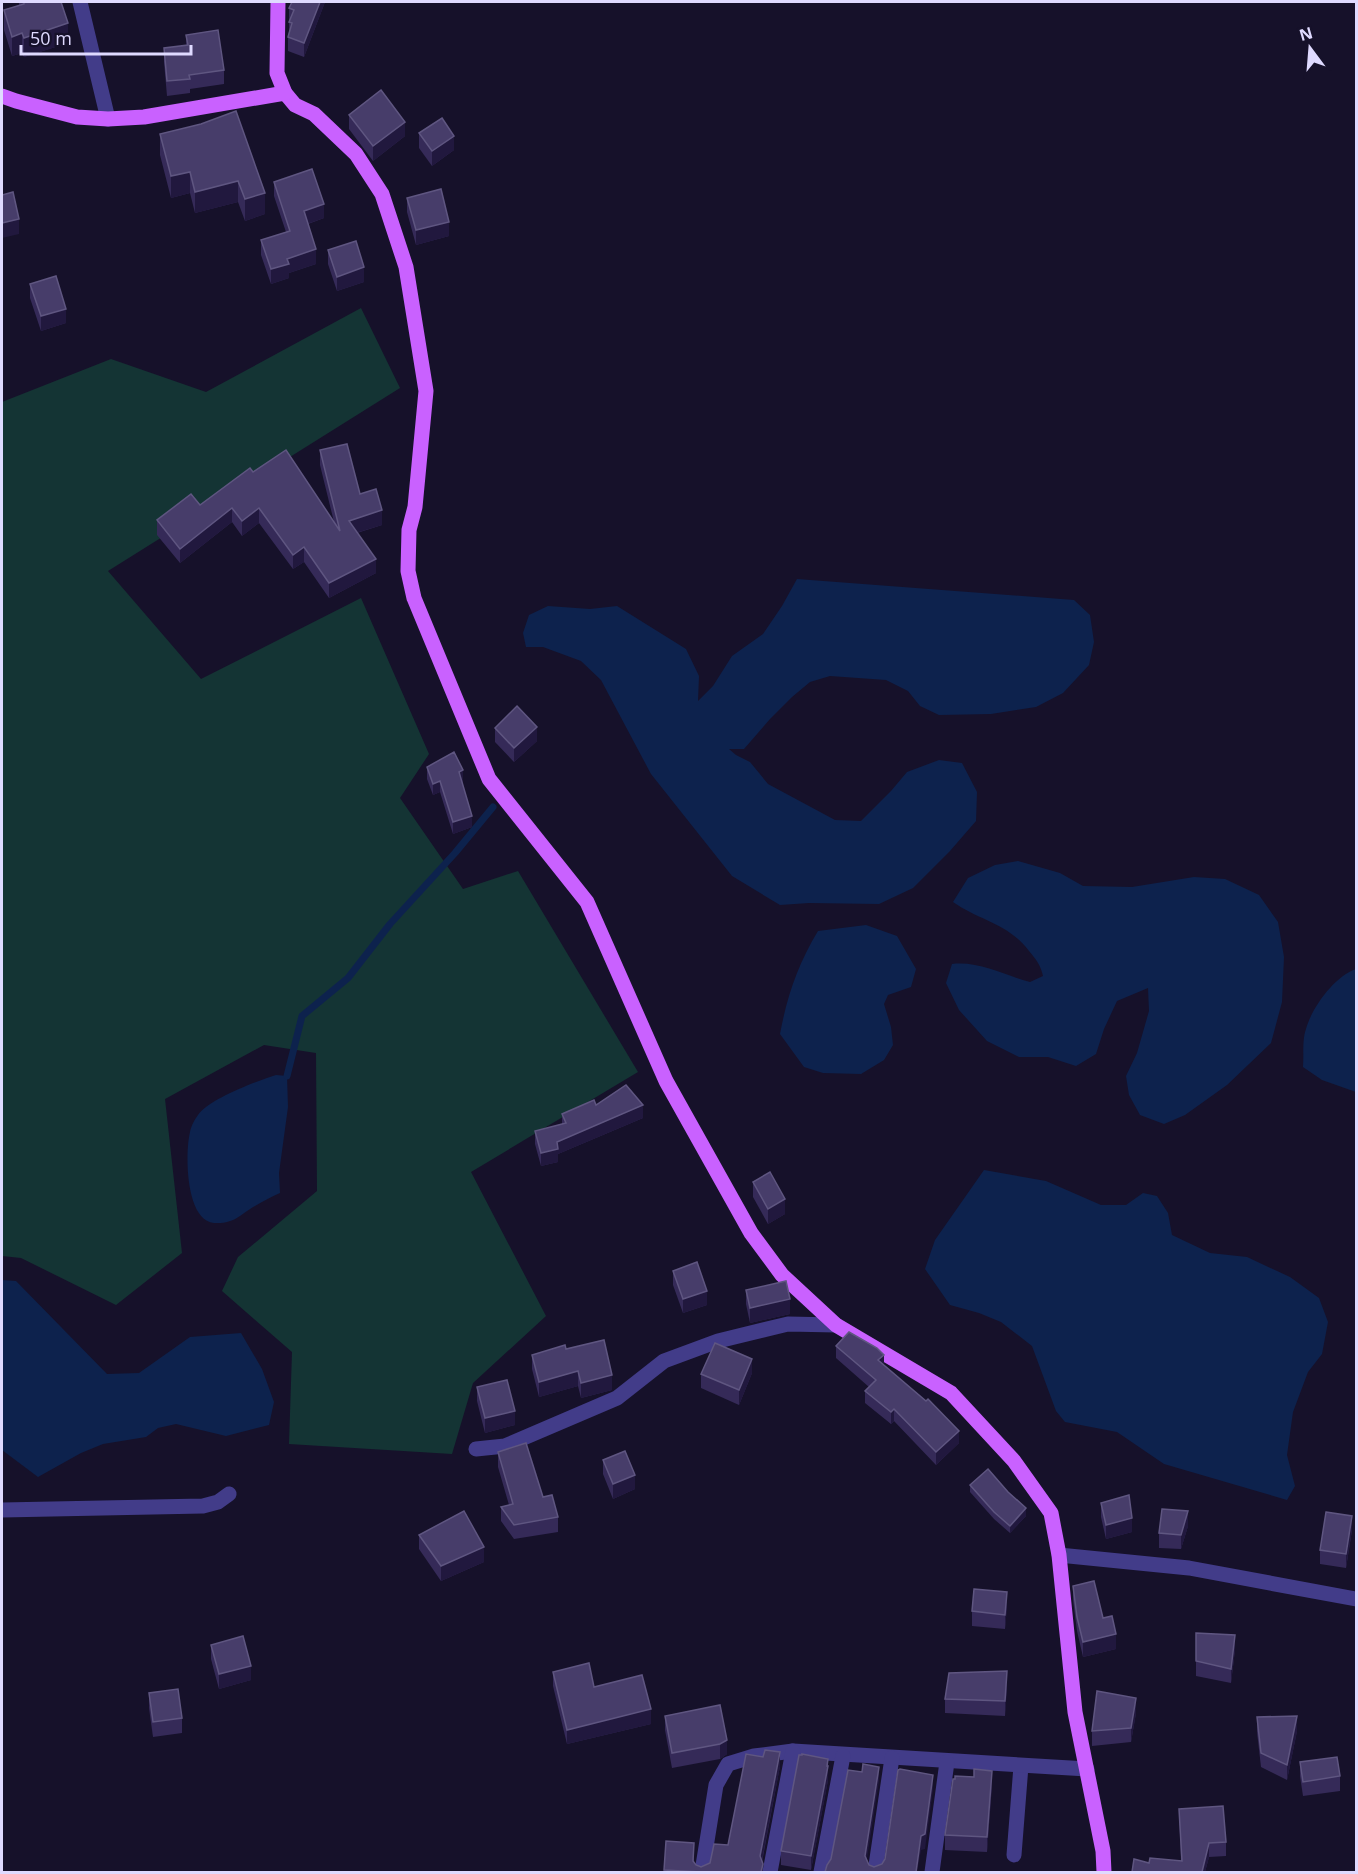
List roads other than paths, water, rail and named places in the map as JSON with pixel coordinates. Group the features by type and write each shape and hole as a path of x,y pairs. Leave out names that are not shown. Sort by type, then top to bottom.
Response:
{"main road":[{"path":"278,2 277,73 285,93 296,105 314,114 356,154 382,194 406,267 426,391 415,507 409,530 408,571 414,598 489,779 586,902 666,1081 751,1233 782,1275 836,1325 951,1393 1014,1461 1051,1513 1059,1555 1075,1712 1103,1851 1104,1872"},
{"path":"2,96 77,117 108,119 144,117 285,93"}],"street":[{"path":"80,2 108,119"},
{"path":"476,1449 506,1446 617,1398 664,1360 717,1341 788,1324 836,1325"},
{"path":"2,1510 203,1506 218,1502 229,1494"},
{"path":"1059,1555 1189,1568 1356,1599"},
{"path":"702,1872 716,1785 728,1764 754,1756 793,1751 843,1756 1087,1769"},
{"path":"770,1872 793,1751"},
{"path":"821,1872 843,1756"},
{"path":"874,1872 892,1758"},
{"path":"932,1872 947,1762"},
{"path":"1014,1855 1021,1766"}],"water":[{"path":"797,579 1074,600 1090,615 1094,642 1089,665 1063,693 1036,707 991,714 939,715 920,706 908,691 886,680 830,676 810,682 792,697 744,749 729,749 750,762 768,784 835,820 861,821 907,772 939,760 962,763 977,792 976,821 913,888 879,904 780,905 732,876 651,774 601,680 581,661 543,647 526,647 523,633 529,615 548,606 590,609 617,606 686,649 699,676 698,701 713,686 732,656 763,634"},
{"path":"1018,861 1060,873 1083,886 1132,887 1194,877 1225,879 1259,895 1278,922 1284,957 1282,1002 1271,1043 1227,1085 1185,1115 1164,1124 1140,1115 1129,1095 1126,1076 1137,1053 1149,1011 1148,988 1117,1001 1096,1054 1076,1066 1048,1057 1019,1057 987,1041 959,1010 946,983 952,964 982,967 1030,982 1043,976 1034,957 1012,934 953,902 968,878 995,865"},
{"path":"866,925 897,936 916,969 911,987 888,995 884,1004 891,1027 893,1045 884,1060 861,1074 823,1073 804,1067 780,1034 799,968 818,931"},
{"path":"1356,969 1356,1092 1322,1080 1303,1067 1305,1033 1313,1011 1325,993 1340,978"},
{"path":"276,1075 287,1076 288,1107 279,1173 280,1193 232,1220 214,1223 204,1219 197,1210 189,1184 188,1142 193,1123 198,1115 212,1103 234,1091"},
{"path":"984,1170 1046,1181 1101,1205 1126,1205 1143,1193 1157,1196 1168,1213 1172,1235 1210,1253 1247,1257 1290,1277 1319,1298 1328,1322 1322,1354 1308,1372 1293,1412 1287,1455 1295,1486 1287,1500 1164,1464 1117,1432 1065,1422 1056,1411 1032,1346 1001,1322 950,1305 925,1269 935,1240"},
{"path":"2,1280 16,1281 107,1374 139,1373 190,1337 241,1333 262,1369 274,1402 269,1425 226,1436 176,1424 158,1428 146,1437 103,1444 81,1453 38,1477 2,1450"}],"waterway":[{"path":"287,1076 302,1016 348,978 390,924 455,853 493,807"}]}
